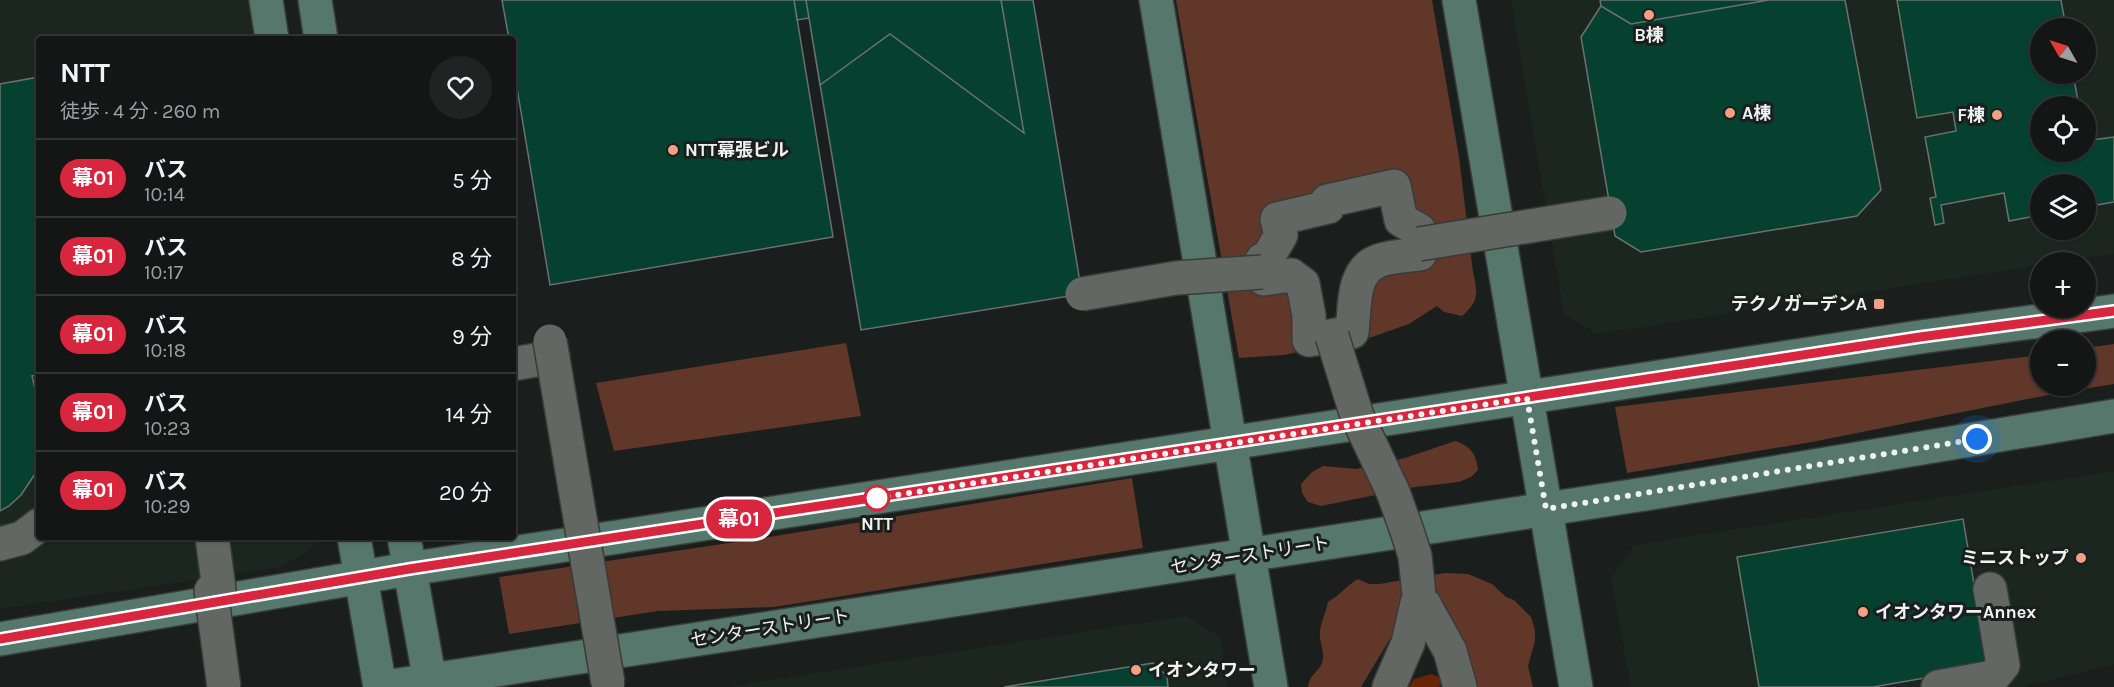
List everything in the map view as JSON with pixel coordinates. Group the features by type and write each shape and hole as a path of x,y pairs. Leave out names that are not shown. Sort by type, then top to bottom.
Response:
{"street":[{"path":"266,0 272,36"},
{"path":"315,0 321,36"},
{"path":"1156,0 1271,687"},
{"path":"1459,0 1576,687"},
{"path":"1394,186 1401,220 1419,230 1420,254 1378,261 1366,269 1358,282 1352,332 1310,340 1309,316 1303,284 1291,275 1264,279 1263,272 1262,260 1267,259 1281,235 1277,219 1328,207 1327,201 1394,186"},
{"path":"1419,244 1610,213"},
{"path":"1082,294 1176,278 1263,272"},
{"path":"0,639 409,569 1920,337 2114,311"},
{"path":"1332,336 1357,416 1393,492 1415,556 1419,595 1408,644 1389,687"},
{"path":"516,363 552,349 608,683"},
{"name":"センターストリート","path":"385,687 430,683 1546,509 2114,416"},
{"path":"0,544 22,538 36,527"},
{"path":"212,540 219,590 211,591 224,687"},
{"path":"355,540 380,687"},
{"path":"404,540 430,683"},
{"path":"1938,687 1993,677 2003,665 1990,588"},
{"path":"1419,595 1450,651 1460,687"}],"shaded area":[{"path":"0,0 251,0 257,36 36,36 36,540 318,540 300,556 281,567 0,609"},
{"path":"1176,0 1432,0 1459,157 1476,286 1476,297 1472,306 1462,316 1444,312 1437,306 1409,324 1372,337 1284,355 1239,358","holes":["1394,186 1419,254 1357,290 1352,332 1309,316 1291,275 1262,260 1277,219"]},
{"path":"1511,0 2114,0 2114,254 2096,257 2096,252 2030,252 2030,267 1597,334 1564,314"},
{"path":"846,343 861,416 614,451 596,383"},
{"path":"2114,344 2114,384 2096,387 2096,346"},
{"path":"2030,356 2030,396 2043,396 1812,442 1627,473 1615,407"},
{"path":"1455,441 1472,451 1478,470 1471,477 1459,482 1415,487 1321,506 1308,502 1302,493 1301,484 1312,472 1323,466 1356,469 1405,458"},
{"path":"2114,471 2114,664 2023,687 1631,687 1611,578 1634,545"},
{"path":"1132,478 1143,548 774,607 658,611 509,634 499,577 763,538"},
{"path":"1445,573 1468,574 1492,584 1506,597 1514,600 1531,617 1535,630 1535,641 1528,666 1533,687 1473,687 1466,669 1400,622 1361,687 1308,687 1323,659 1320,630 1328,602 1358,579 1369,584 1379,584"},
{"path":"1186,616 1221,638 1227,687 726,687"},
{"path":"1431,674 1439,677 1442,682 1439,687 1409,687 1414,679"}],"building":[{"name":"NTT幕張ビル","path":"502,0 794,0 833,237 550,285 516,82 516,36 508,36"},
{"path":"794,0 1001,0 1024,133 890,34 820,85 809,18 797,20"},
{"path":"806,0 1033,0 1082,294 861,330"},
{"name":"B棟","path":"1600,0 1769,0 1631,24 1601,6"},
{"name":"A棟","path":"1769,0 1845,0 1881,190 1857,216 1641,252 1615,236 1581,37 1601,6 1631,24"},
{"name":"F棟","path":"1897,0 2061,0 2064,18 2030,18 2030,84 2075,84 2077,96 2030,96 2030,162 2096,162 2096,139 2114,137 2114,202 2096,205 2096,174 2030,174 2030,217 2009,221 2004,193 1941,205 1944,223 1935,225 1930,198 1936,197 1925,137 1956,131 1953,112 1917,118"},
{"path":"36,78 36,375 32,376 36,394 36,472 21,495 0,511 0,84"},
{"name":"イオンタワーAnnex","path":"1963,519 1988,667 1873,687 1759,687 1737,557"},
{"name":"イオンタワー","path":"1153,663 1167,676 1168,687 1004,687"}],"bus line":[{"name":"幕01","path":"0,639 409,569 1920,337 2114,311"}],"place":[{"name":"B棟","path":"1649,15"},
{"name":"A棟","path":"1730,113"},
{"name":"F棟","path":"1997,115"},
{"name":"NTT幕張ビル","path":"673,150"},
{"name":"テクノガーデンA","path":"1879,304"},
{"name":"NTT","path":"877,498"},
{"name":"ミニストップ","path":"2081,558"},
{"name":"イオンタワーAnnex","path":"1863,612"},
{"name":"イオンタワー","path":"1136,670"}],"route":[{"path":"877,498 1527,398 1546,509 1977,439"}]}
